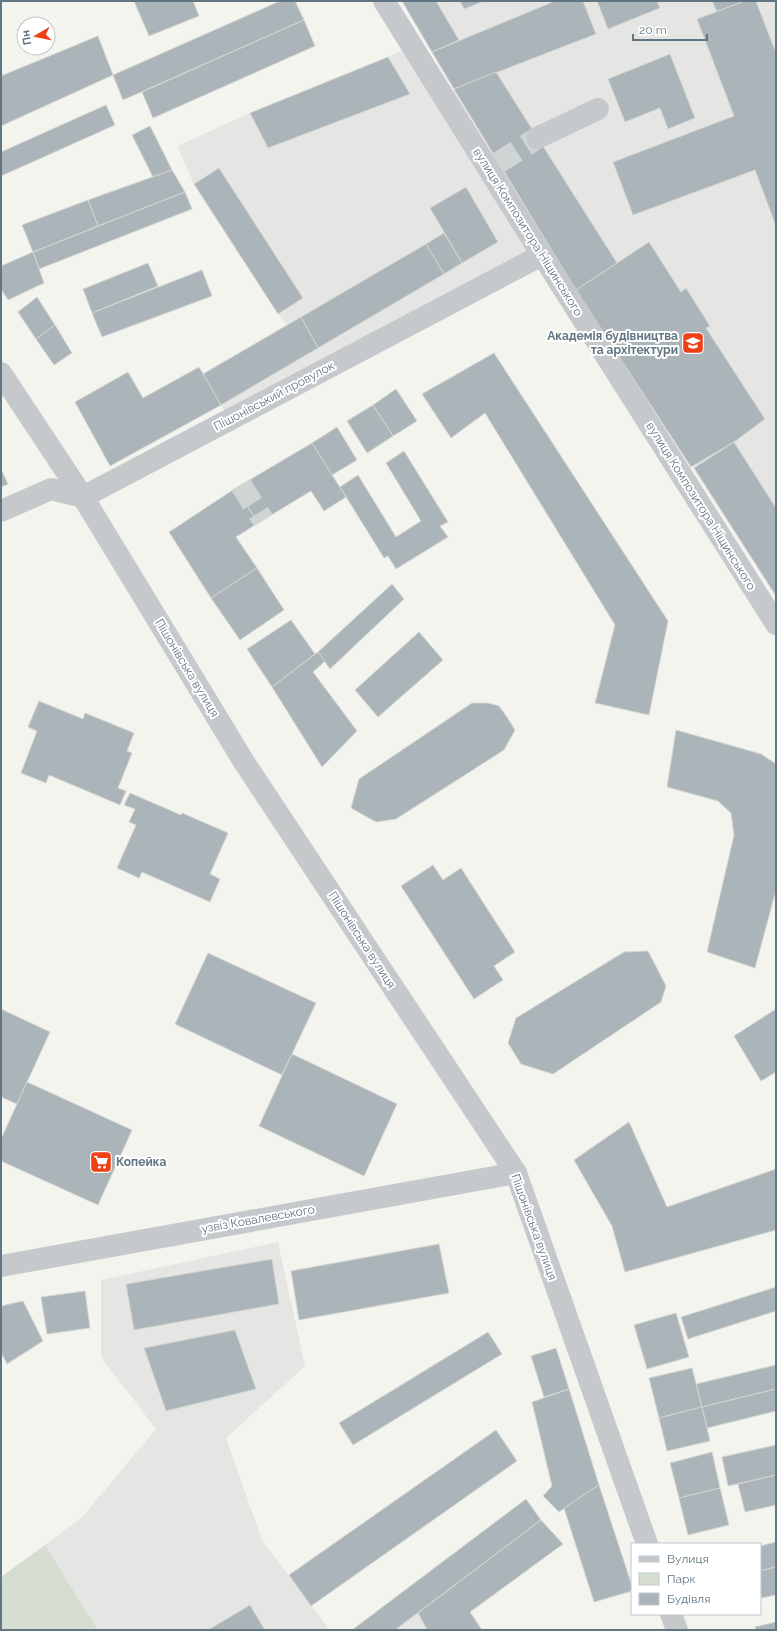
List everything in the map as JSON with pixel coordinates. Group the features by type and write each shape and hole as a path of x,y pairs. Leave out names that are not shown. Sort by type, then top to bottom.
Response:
{"street":[{"name":"вулиця Композитора Ніщинського","path":"384,1 494,166 542,255 776,624"},
{"path":"537,138 598,109"},
{"name":"Пішонівський провулок","path":"83,497 542,255"},
{"name":"Пішонівська вулиця","path":"1,373 83,497 244,762 516,1173 646,1543"},
{"path":"1,511 51,489 83,497"},
{"name":"узвіз Ковалевського","path":"1,1266 516,1173"},
{"path":"671,1615 677,1630"}],"shaded area":[{"name":"Академія будівництва та архітектури","path":"402,1 776,1 776,594 446,92 454,89"},
{"path":"411,46 541,254 230,419 221,405 288,327 278,314 194,184 177,146 250,113 388,57"},
{"path":"278,1242 305,1366 226,1438 262,1540 330,1630 98,1630 45,1545 83,1516 156,1429 101,1357 101,1280"},
{"path":"418,1613 427,1630 395,1630"}],"green space":[{"path":"45,1545 98,1630 1,1630 1,1577"}],"building":[{"path":"134,1 193,1 199,16 149,36"},
{"path":"280,1 295,1 304,20 123,100 113,75"},
{"path":"402,1 436,1 459,40 432,52"},
{"path":"460,1 484,1 464,9"},
{"path":"555,1 583,1 596,34 454,89 432,52"},
{"path":"597,1 657,1 660,8 608,29"},
{"path":"712,1 745,1 717,12"},
{"path":"745,1 756,1 776,53 776,226 755,170 633,215 613,162 734,116 697,19"},
{"path":"304,20 315,46 153,118 142,92"},
{"path":"98,36 113,75 1,126 1,76 50,56 56,56 56,53"},
{"path":"670,54 695,118 668,129 660,108 625,122 608,79"},
{"path":"388,57 410,94 268,148 250,113"},
{"path":"496,72 617,263 576,290 454,89"},
{"path":"106,105 115,125 1,176 1,152"},
{"path":"150,126 172,170 153,177 132,135"},
{"path":"219,168 303,298 278,314 194,184"},
{"path":"172,170 185,192 98,226 88,200"},
{"path":"466,187 498,242 462,263 430,208"},
{"path":"185,192 192,209 39,269 33,252"},
{"path":"88,200 98,226 33,252 22,225"},
{"path":"444,233 462,263 444,274 426,244"},
{"path":"649,242 681,292 686,288 710,326 706,328 765,419 734,442 691,467 576,290"},
{"path":"426,244 444,274 318,348 301,317"},
{"path":"33,252 44,283 8,300 1,289 1,266"},
{"path":"148,263 158,286 92,313 83,289"},
{"path":"202,270 212,296 102,337 92,313"},
{"path":"37,297 55,325 36,339 18,312"},
{"path":"301,317 318,348 221,405 203,374"},
{"path":"55,325 72,353 54,365 36,339"},
{"path":"494,353 668,621 649,715 595,703 615,625 485,413 451,438 422,394"},
{"path":"199,367 221,405 110,466 75,402 128,372 143,398"},
{"path":"396,389 417,421 393,436 373,405"},
{"path":"373,405 393,436 367,453 347,421"},
{"path":"337,427 357,460 332,475 312,443"},
{"path":"734,442 776,508 776,596 694,468"},
{"path":"312,443 346,497 324,511 311,491 258,523 236,488"},
{"path":"404,451 448,522 440,526 448,537 396,569 388,556 384,558 340,487 358,475 396,537 421,521 386,463"},
{"path":"1,469 8,484 1,487"},
{"path":"236,488 258,523 236,537 257,568 211,598 169,532"},
{"path":"257,568 284,610 240,640 211,598"},
{"path":"392,584 404,599 330,669 318,652"},
{"path":"291,620 315,654 272,687 247,649"},
{"path":"419,632 443,660 378,717 355,690"},
{"path":"318,652 325,661 313,672 357,731 322,767 272,687"},
{"path":"39,701 83,719 85,713 134,733 127,751 132,753 118,788 126,791 120,805 49,775 46,783 21,773 37,731 28,727"},
{"path":"472,703 488,703 499,706 507,717 515,730 504,750 396,819 376,822 351,808 359,779"},
{"path":"676,730 761,754 776,764 776,890 755,968 707,952 734,835 731,813 718,801 667,787"},
{"path":"130,793 228,833 210,874 220,879 210,902 142,872 139,878 117,868 136,825 129,822 135,809 124,805"},
{"path":"433,865 443,880 461,868 515,952 494,966 503,980 474,999 401,886"},
{"path":"648,951 666,986 661,1002 553,1074 521,1064 508,1043 516,1018 624,952"},
{"path":"208,953 316,1003 282,1075 175,1024"},
{"path":"1,1009 50,1032 17,1104 1,1097"},
{"path":"776,1009 776,1072 761,1081 734,1036"},
{"path":"292,1054 397,1104 364,1176 259,1126"},
{"path":"27,1082 132,1130 98,1205 1,1161 1,1139"},
{"path":"629,1122 667,1207 776,1169 776,1230 625,1272 612,1226 574,1160"},
{"path":"439,1244 449,1293 299,1320 291,1271"},
{"path":"272,1259 279,1304 134,1330 126,1284"},
{"path":"776,1287 776,1311 688,1339 681,1317"},
{"path":"85,1291 90,1328 47,1334 41,1297"},
{"path":"23,1301 43,1341 7,1364 1,1352 1,1306"},
{"path":"676,1313 689,1357 647,1369 634,1325"},
{"path":"235,1330 256,1389 166,1411 144,1348"},
{"path":"488,1332 502,1354 353,1445 339,1423"},
{"path":"556,1348 569,1389 544,1397 531,1356"},
{"path":"776,1365 776,1389 702,1407 696,1384"},
{"path":"692,1368 702,1407 659,1418 649,1378"},
{"path":"569,1389 599,1485 559,1512 543,1496 552,1486 532,1402"},
{"path":"776,1389 776,1411 707,1428 702,1407"},
{"path":"702,1407 710,1441 667,1451 659,1418"},
{"path":"496,1430 517,1461 311,1606 289,1575"},
{"path":"776,1445 776,1475 728,1486 722,1457"},
{"path":"712,1452 720,1488 679,1498 670,1463"},
{"path":"776,1475 776,1505 745,1512 738,1484"},
{"path":"599,1485 631,1583 631,1591 594,1602 564,1508"},
{"path":"720,1488 729,1525 688,1535 679,1498"},
{"path":"526,1499 541,1520 395,1630 352,1630"},
{"path":"541,1520 563,1544 470,1612 482,1630 427,1630 418,1613"},
{"path":"776,1542 776,1567 761,1571 761,1546"},
{"path":"776,1567 776,1595 761,1598 761,1571"},
{"path":"250,1605 265,1630 208,1630"},
{"path":"776,1622 776,1630 756,1630 755,1627"}],"tunnel":[{"path":"498,163 537,138"},
{"path":"241,485 263,520"}],"place":[{"name":"Академія будівництва та архітектури","path":"693,343"},
{"name":"Копейка","path":"101,1162"}]}
